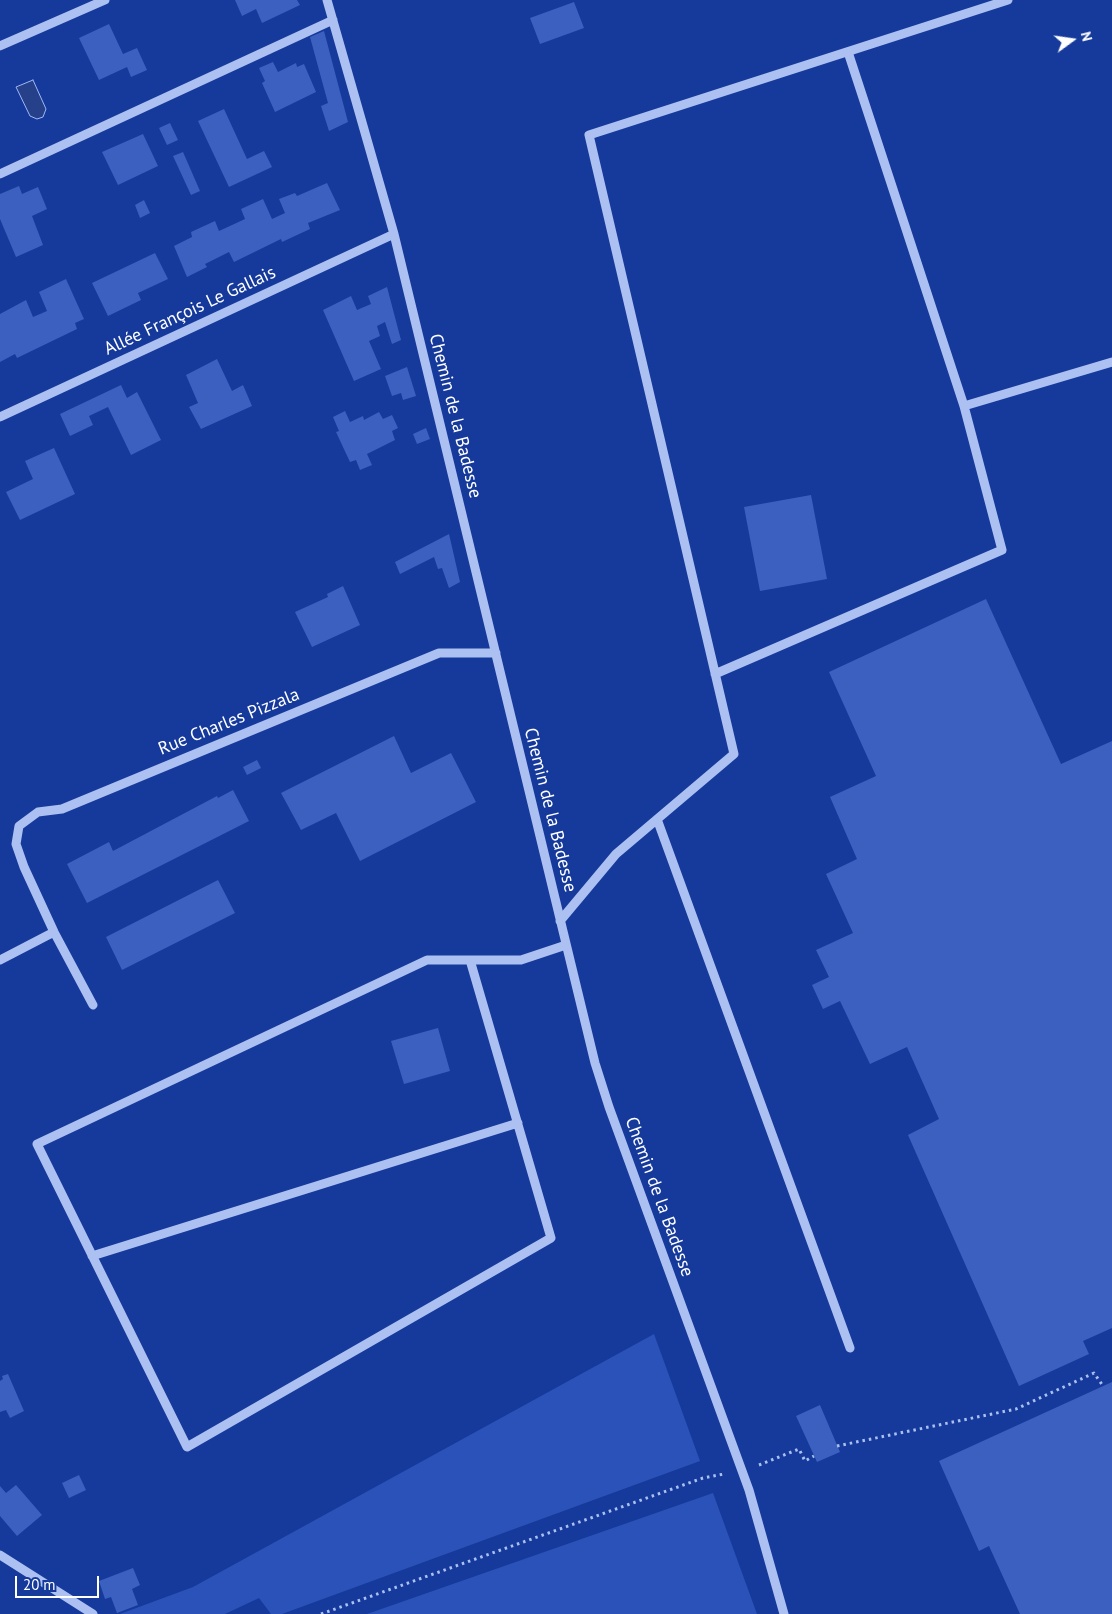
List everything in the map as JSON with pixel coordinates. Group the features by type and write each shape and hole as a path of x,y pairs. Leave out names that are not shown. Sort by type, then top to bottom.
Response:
{"street":[{"path":"0,46 105,0"},
{"name":"Chemin de la Badesse","path":"327,0 394,234 595,1063 609,1107 742,1472 784,1614"},
{"path":"560,921 616,854 734,754 589,136 1008,0"},
{"path":"0,174 333,20"},
{"path":"715,674 1002,550 964,406 848,52"},
{"name":"Allée François Le Gallais","path":"0,418 394,234"},
{"path":"964,406 1112,362"},
{"name":"Rue Charles Pizzala","path":"93,1005 54,932 24,867 16,844 19,826 38,812 62,809 439,652 496,654"},
{"path":"657,819 850,1348"},
{"path":"0,960 54,932"},
{"path":"470,960 551,1238 188,1447 37,1144 427,960 470,960 521,960 566,944"},
{"path":"92,1256 518,1123"},
{"path":"0,1555 93,1614"}],"path":[{"path":"837,1446 1016,1409 1094,1373 1103,1386"},
{"path":"321,1614 703,1478 742,1472 799,1449 805,1461 814,1456"}],"shaded area":[{"path":"33,80 46,109 43,117 37,119 30,116 16,87"},
{"path":"654,1334 700,1461 282,1614 271,1614 259,1598 225,1614 120,1614 193,1587"},
{"path":"713,1493 757,1614 367,1614"}],"building":[{"path":"235,0 297,0 300,5 262,23 256,9 242,16"},
{"path":"574,2 584,28 540,44 530,18"},
{"path":"109,24 123,54 137,48 147,70 131,77 127,67 99,80 79,38"},
{"path":"324,31 348,122 329,131 321,106 328,103 310,37"},
{"path":"273,62 278,72 296,63 297,67 304,64 316,92 275,112 262,83 265,81 259,68"},
{"path":"224,109 247,159 264,151 272,167 229,187 198,121"},
{"path":"170,123 178,140 167,145 159,128"},
{"path":"143,134 158,166 118,185 102,152"},
{"path":"183,152 200,191 191,195 173,156"},
{"path":"327,183 340,210 308,223 310,229 282,242 281,239 234,262 229,252 205,264 207,267 187,277 174,246 192,237 191,232 215,221 219,231 245,219 241,209 263,199 272,219 285,213 279,199 295,193 297,196"},
{"path":"19,186 22,194 38,187 47,209 32,216 43,245 16,257 0,219 0,194"},
{"path":"144,200 150,213 140,218 135,205"},
{"path":"155,253 168,279 138,293 141,300 108,316 92,283"},
{"path":"66,279 84,319 75,323 77,329 17,358 15,354 0,362 0,314 26,300 33,317 47,311 39,292"},
{"path":"387,287 401,340 392,344 385,322 377,326 380,336 369,341 381,369 354,381 323,310 351,296 357,310 371,304 368,296"},
{"path":"217,359 232,391 243,385 252,406 201,429 189,407 198,403 186,375"},
{"path":"407,367 416,396 403,400 401,393 392,396 385,376"},
{"path":"121,385 127,398 137,392 161,440 131,455 108,407 89,416 93,425 70,436 60,414"},
{"path":"345,411 350,422 363,416 364,420 379,412 383,419 392,415 398,428 392,431 395,440 367,454 372,465 360,470 356,460 350,462 336,432 339,431 333,417"},
{"path":"426,428 430,439 417,444 413,434"},
{"path":"54,448 75,494 20,520 6,492 33,479 25,461"},
{"path":"811,495 827,579 760,591 744,507"},
{"path":"449,534 460,582 449,588 442,568 438,569 434,557 400,574 395,562"},
{"path":"343,586 360,625 312,647 295,612 328,597 327,594"},
{"path":"986,599 1061,764 1112,741 1112,1328 1083,1341 1089,1354 1019,1386 908,1135 939,1119 907,1047 870,1064 840,1001 823,1009 812,985 829,977 816,950 853,933 826,874 857,859 830,797 876,776 829,672"},
{"path":"394,736 411,773 451,753 476,802 360,861 336,813 301,830 281,793"},
{"path":"257,760 261,768 247,775 243,767"},
{"path":"233,790 249,821 87,903 67,864 109,842 113,851 217,796 218,798"},
{"path":"218,880 235,913 122,970 106,937"},
{"path":"438,1028 450,1071 404,1084 391,1041"},
{"path":"8,1374 24,1411 10,1418 6,1410 0,1412 0,1381 3,1379 2,1376"},
{"path":"1112,1382 1112,1614 1020,1614 989,1546 979,1551 939,1461"},
{"path":"820,1405 840,1452 817,1462 796,1416"},
{"path":"79,1475 86,1490 69,1498 62,1483"},
{"path":"16,1485 42,1515 17,1536 0,1516 0,1486 6,1493"},
{"path":"133,1568 140,1585 132,1589 138,1605 117,1613 111,1597 105,1599 99,1581"}]}
